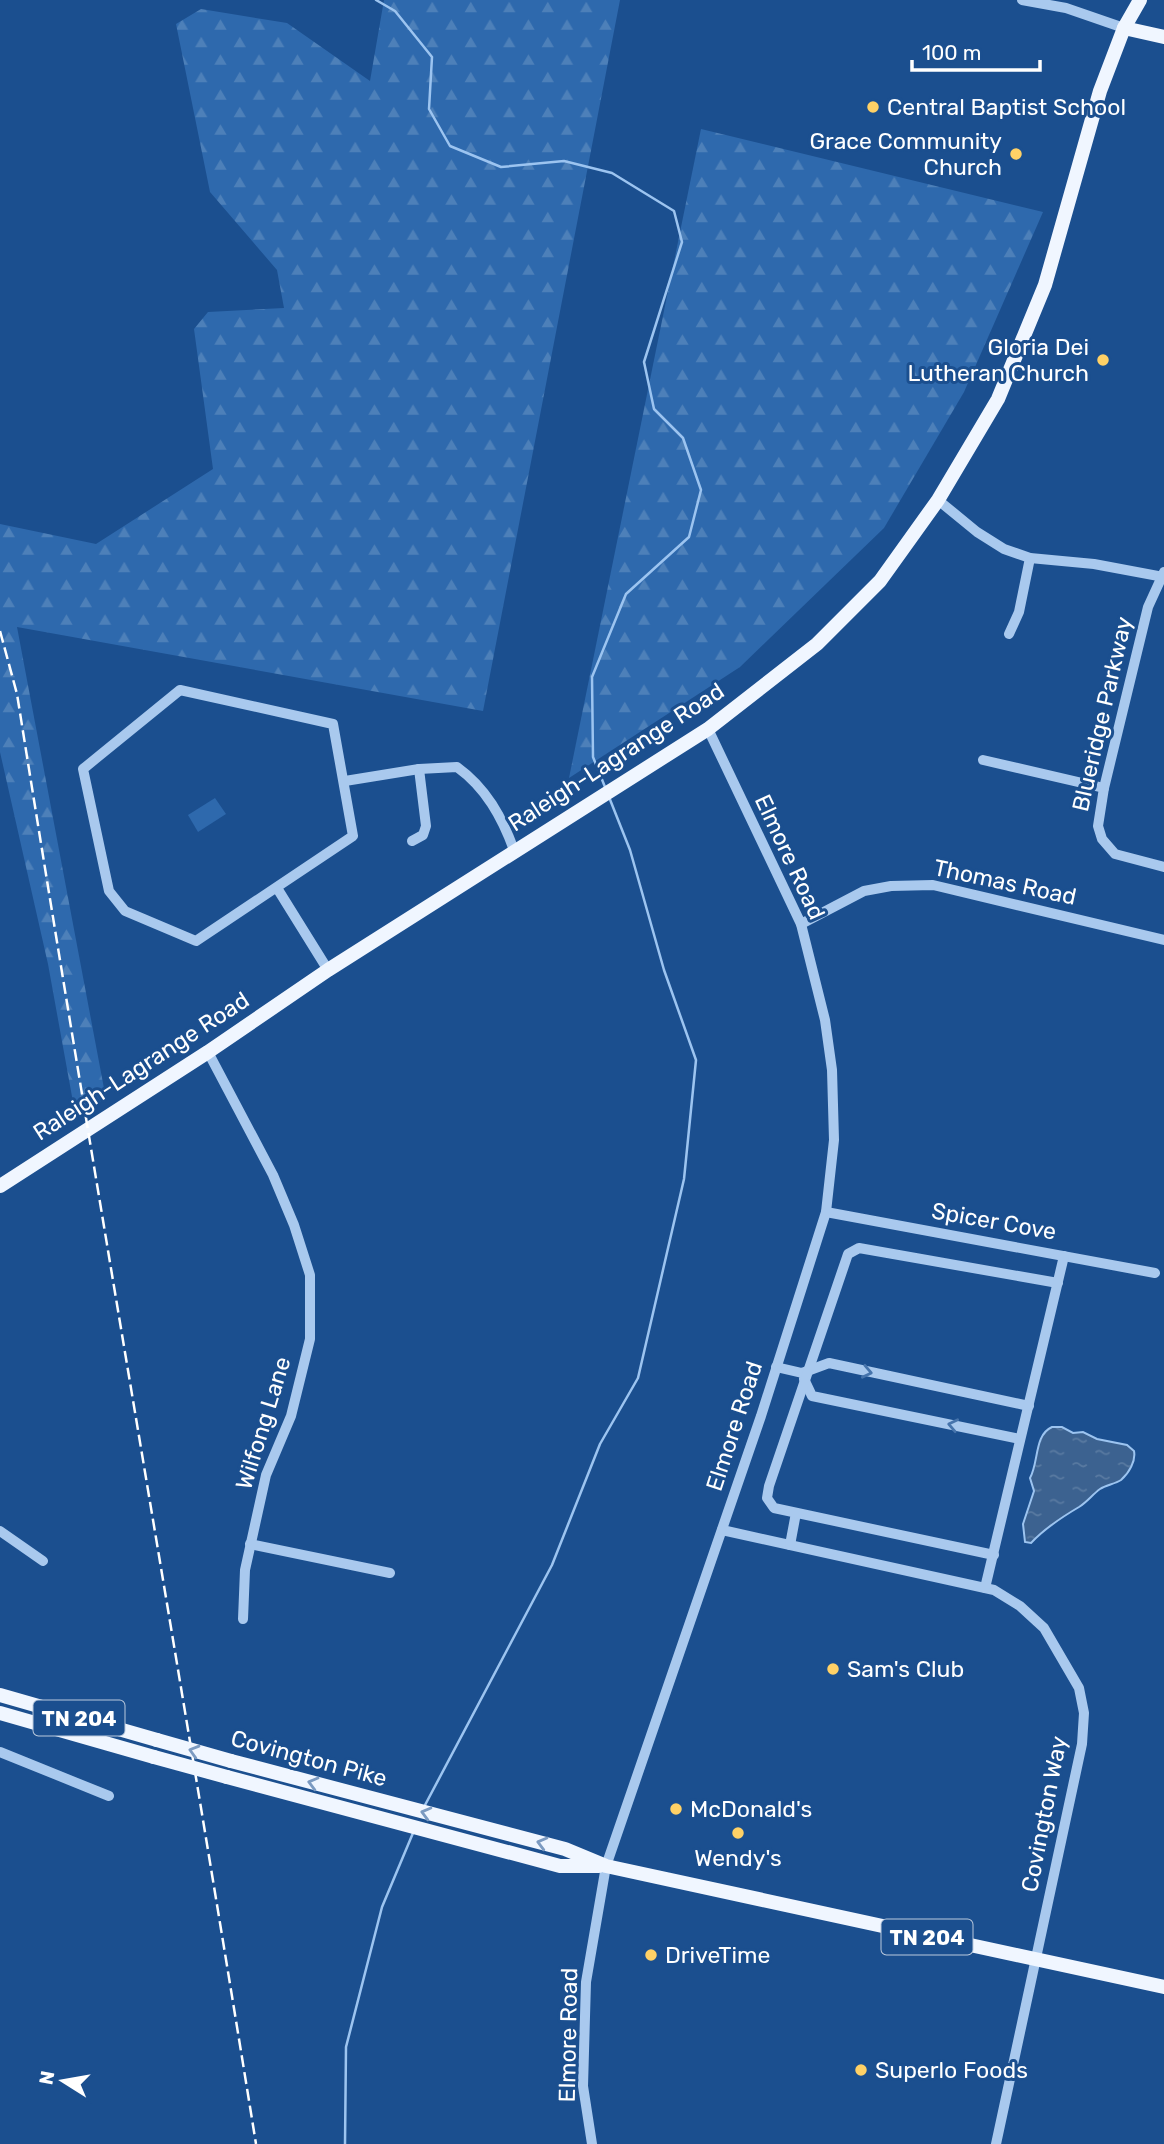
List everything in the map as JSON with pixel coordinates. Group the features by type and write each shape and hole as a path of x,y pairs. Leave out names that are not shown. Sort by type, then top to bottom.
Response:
{"main road":[{"name":"Raleigh-Lagrange Road","path":"0,1186 208,1052 328,970 708,729 817,644 880,580 938,500 998,399 1045,285 1100,90 1124,28 1140,0"},
{"path":"1124,28 1164,37"},
{"name":"Covington Pike","path":"0,1695 231,1761 565,1849 606,1866 1164,1987"},
{"name":"Covington Pike","path":"0,1713 560,1866 606,1866"}],"street":[{"path":"1021,0 1066,8 1124,28"},
{"path":"938,500 977,532 1004,549 1030,558 1094,564 1163,575"},
{"path":"1009,634 1019,612 1030,558"},
{"name":"Blueridge Parkway","path":"1163,575 1148,607 1104,788 1098,826 1108,849 1123,858 1164,867"},
{"path":"180,690 333,724 345,782 353,836 196,941 125,911 109,891 83,769 180,690"},
{"name":"Elmore Road","path":"592,2144 583,2086 586,1982 606,1866 722,1530 825,1212 834,1140 832,1070 825,1020 801,924 708,729"},
{"path":"983,760 1104,788"},
{"path":"345,782 419,769 457,766 484,792 500,816 514,850"},
{"path":"412,841 423,835 426,826 419,769"},
{"name":"Thomas Road","path":"801,924 864,891 891,886 933,885 1164,940"},
{"path":"277,888 328,970"},
{"name":"Wilfong Lane","path":"208,1052 273,1175 294,1225 310,1275 310,1339 290,1416 266,1475 245,1570 243,1619"},
{"name":"Spicer Cove","path":"825,1212 1155,1273"},
{"path":"994,1555 774,1508 767,1499 769,1486 848,1254 859,1248 1058,1283"},
{"path":"985,1588 1064,1256"},
{"path":"776,1367 806,1375 828,1363 1029,1406"},
{"path":"806,1375 812,1396 1020,1439"},
{"path":"790,1545 796,1513"},
{"name":"Covington Way","path":"722,1530 994,1590 1020,1606 1044,1628 1079,1688 1083,1704 1082,1744 996,2144"},
{"path":"0,1531 43,1561"},
{"path":"250,1544 390,1573"},
{"path":"0,1752 109,1796"}],"green space":[{"path":"384,0 620,0 483,711 17,627 106,1099 75,1113 48,964 0,752 0,524 96,544 213,469 194,329 208,312 284,308 277,270 210,192 176,24 201,9 287,23 370,81"},
{"path":"701,129 1043,212 964,392 884,528 740,667 569,778"},
{"path":"215,798 226,814 198,832 188,815"}],"water":[{"path":"1052,1427 1062,1427 1073,1433 1083,1432 1097,1439 1127,1445 1134,1451 1134,1459 1121,1480 1100,1489 1031,1543 1025,1542 1023,1524 1034,1491 1030,1478 1042,1436"}],"waterway":[{"path":"376,0 395,11 432,57 429,109 450,146 501,167 564,161 612,173 674,211 682,242 644,362 654,409 683,438 701,490 689,537 626,594 592,677 593,757 605,787"},
{"path":"424,1807 552,1565 600,1444 638,1378 684,1179 696,1060 664,970 630,850 609,797"},
{"path":"345,2144 346,2047 382,1907 413,1833"}],"railway":[{"path":"0,631 17,694 256,2144"}],"place":[{"name":"Central Baptist School","path":"873,107"},
{"name":"Grace Community Church","path":"1016,154"},
{"name":"Gloria Dei Lutheran Church","path":"1103,360"},
{"name":"Sam's Club","path":"833,1669"},
{"name":"McDonald's","path":"676,1809"},
{"name":"Wendy's","path":"738,1833"},
{"name":"DriveTime","path":"651,1955"},
{"name":"Superlo Foods","path":"861,2070"}]}
